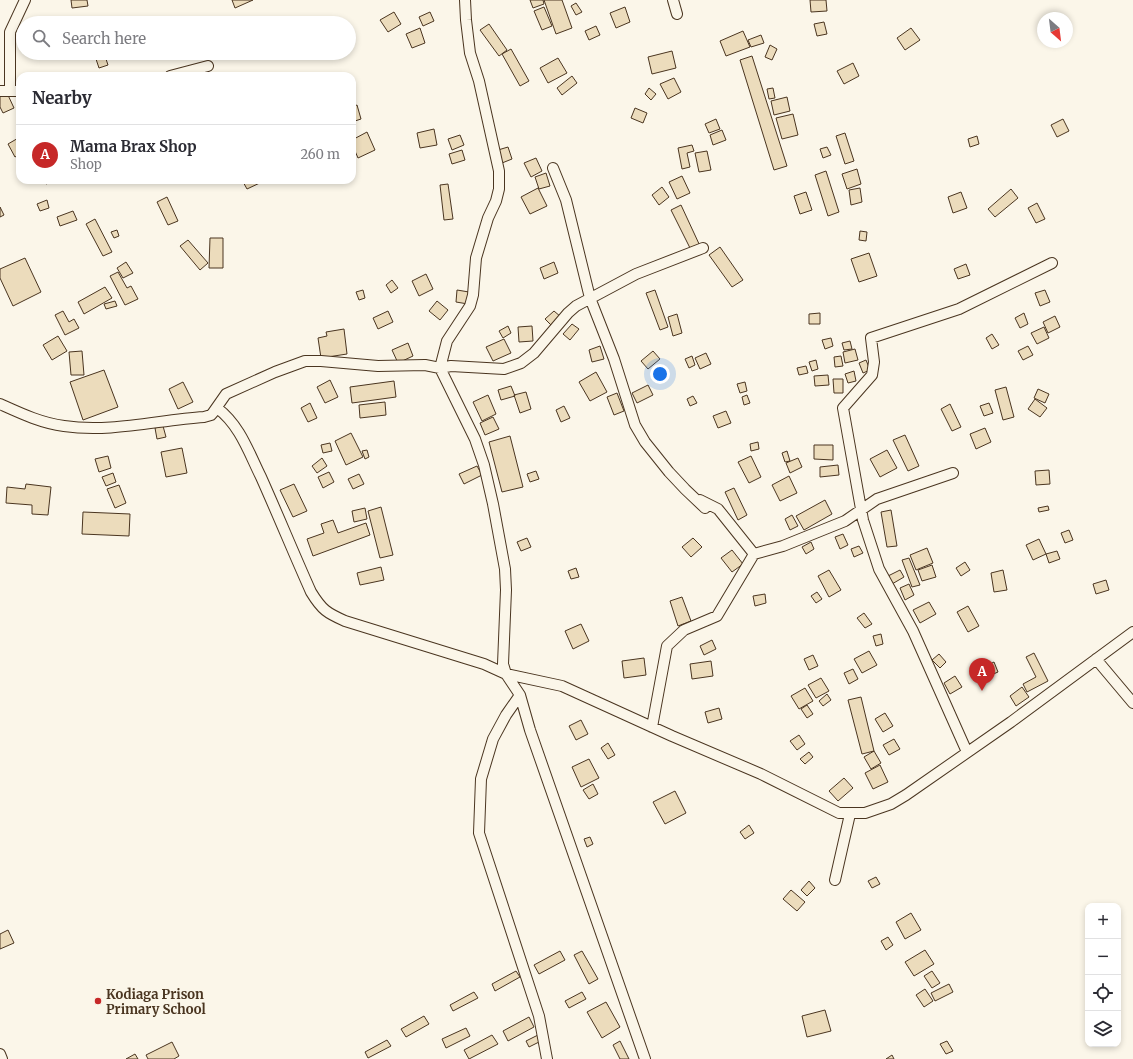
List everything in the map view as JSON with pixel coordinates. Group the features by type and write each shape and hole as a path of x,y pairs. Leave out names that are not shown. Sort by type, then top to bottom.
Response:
{"street":[{"path":"18,16 26,0"},
{"path":"466,0 466,20 470,53 479,81 499,170 499,189 496,201 488,218 476,258 473,295 470,306 447,341 440,368 482,456 494,504 505,570 506,590 503,664 506,674 520,695 530,730 645,1059"},
{"path":"673,0 677,14"},
{"path":"10,91 10,32 16,20"},
{"path":"185,72 208,66"},
{"path":"553,168 566,200 590,298 614,359 635,425 657,458 705,508"},
{"path":"211,415 226,394 275,372 305,361 378,366 425,365 440,368 451,366 504,369 521,363 534,353 545,342 568,313 576,306 636,274 703,248"},
{"path":"967,752 913,631 879,569 863,520 843,408 872,375 874,362 871,338 960,309 1052,263"},
{"path":"0,404 24,415 62,426 80,428 109,427 211,415 217,408 230,421 241,436 271,498 311,592 318,604 328,613 345,621 484,664 506,674 562,686 761,774 824,807 839,813 865,813 891,804 906,795 1133,632"},
{"path":"652,727 668,646 684,630 717,616 754,554 783,546 844,521 877,498 953,472"},
{"path":"690,494 718,509 754,554"},
{"path":"1096,659 1133,703"},
{"path":"520,695 506,714 493,739 481,779 479,833 539,1016 547,1059"},
{"path":"835,880 850,814"},
{"path":"0,1054 2,1059"}],"building":[{"path":"71,0 87,0 88,6 72,8"},
{"path":"232,0 253,0 235,8"},
{"path":"530,0 543,0 544,4 533,8"},
{"path":"544,0 562,0 572,28 556,34"},
{"path":"810,0 826,0 827,11 811,12"},
{"path":"576,3 582,12 576,15 571,6"},
{"path":"544,7 552,26 542,30 534,11"},
{"path":"625,7 630,22 616,28 610,13"},
{"path":"394,12 401,24 388,32 380,20"},
{"path":"430,12 434,21 423,26 419,17"},
{"path":"824,22 827,34 817,36 814,24"},
{"path":"489,24 507,50 499,56 480,30"},
{"path":"596,26 600,35 589,40 585,31"},
{"path":"420,28 425,43 412,48 406,34"},
{"path":"911,28 920,40 905,50 897,38"},
{"path":"743,31 750,47 726,56 720,41"},
{"path":"761,35 764,43 751,47 748,40"},
{"path":"770,45 777,49 772,60 765,57"},
{"path":"511,49 529,81 520,86 502,54"},
{"path":"672,51 676,68 652,74 648,57"},
{"path":"752,56 787,166 774,170 740,60"},
{"path":"558,58 567,73 548,83 540,68"},
{"path":"96,60 106,60 108,65 99,68"},
{"path":"853,63 859,76 844,84 837,71"},
{"path":"572,76 577,83 562,95 557,88"},
{"path":"674,78 681,92 668,99 660,84"},
{"path":"649,88 656,94 651,100 645,94"},
{"path":"773,88 775,98 769,99 767,89"},
{"path":"7,93 14,108 3,113 0,107 0,96"},
{"path":"787,97 790,111 774,115 771,101"},
{"path":"356,105 361,119 356,121"},
{"path":"635,108 647,113 643,123 631,118"},
{"path":"793,114 798,135 782,139 776,118"},
{"path":"716,119 720,129 709,133 705,124"},
{"path":"1063,119 1069,131 1057,137 1051,125"},
{"path":"434,129 437,145 420,148 417,133"},
{"path":"722,130 726,140 713,145 710,135"},
{"path":"367,132 375,150 358,158 356,153 356,138"},
{"path":"845,133 854,161 845,164 836,136"},
{"path":"460,135 464,145 452,150 448,139"},
{"path":"977,136 979,144 970,147 968,139"},
{"path":"16,139 15,157 8,144"},
{"path":"692,145 694,151 687,153 690,167 682,169 678,148"},
{"path":"508,147 512,159 502,163 498,150"},
{"path":"827,147 831,155 823,158 820,149"},
{"path":"462,150 465,160 452,164 449,154"},
{"path":"707,151 711,170 699,172 695,153"},
{"path":"536,158 542,171 531,177 524,163"},
{"path":"857,169 861,184 847,189 842,174"},
{"path":"826,171 839,212 828,216 815,175"},
{"path":"546,173 550,186 539,189 535,177"},
{"path":"682,176 690,193 677,199 669,182"},
{"path":"244,184 258,184 247,189"},
{"path":"448,184 453,219 444,220 440,185"},
{"path":"662,187 669,197 659,205 652,195"},
{"path":"538,188 547,206 530,214 521,197"},
{"path":"860,188 862,202 851,205 849,190"},
{"path":"1011,189 1018,198 995,217 988,209"},
{"path":"806,192 812,210 800,214 794,196"},
{"path":"961,192 967,208 953,213 948,197"},
{"path":"167,197 178,221 168,225 157,202"},
{"path":"47,200 49,208 40,211 37,204"},
{"path":"1037,203 1045,219 1036,223 1028,208"},
{"path":"681,205 700,246 691,250 671,210"},
{"path":"0,207 4,215 0,217"},
{"path":"73,211 77,220 60,226 57,217"},
{"path":"95,219 112,252 103,256 86,224"},
{"path":"117,230 119,236 114,238 111,232"},
{"path":"860,231 867,232 866,241 859,240"},
{"path":"210,238 223,238 223,268 209,268"},
{"path":"188,240 208,263 200,270 180,246"},
{"path":"720,247 743,280 732,287 709,255"},
{"path":"869,253 877,276 859,282 851,259"},
{"path":"25,258 41,292 13,306 0,278 0,269"},
{"path":"126,262 133,273 123,278 117,268"},
{"path":"554,262 558,273 544,279 540,268"},
{"path":"966,264 970,275 958,279 954,269"},
{"path":"118,272 127,288 131,286 138,299 125,305 110,276"},
{"path":"426,274 433,289 419,296 412,281"},
{"path":"392,280 398,288 391,293 386,285"},
{"path":"105,287 112,298 84,314 78,302"},
{"path":"363,290 365,298 359,300 356,292"},
{"path":"457,290 469,292 468,304 456,302"},
{"path":"655,290 668,327 660,330 646,293"},
{"path":"1045,290 1050,302 1040,306 1035,293"},
{"path":"115,301 117,306 106,309 104,304"},
{"path":"437,301 448,310 440,320 429,311"},
{"path":"63,311 69,322 74,319 79,328 65,335 55,315"},
{"path":"388,311 393,322 378,329 373,318"},
{"path":"554,311 561,317 552,326 545,319"},
{"path":"820,313 820,324 809,324 809,314"},
{"path":"1024,313 1028,324 1020,328 1015,318"},
{"path":"677,314 682,333 673,336 668,317"},
{"path":"1055,316 1060,327 1048,333 1043,322"},
{"path":"572,324 579,329 570,340 563,334"},
{"path":"508,326 511,333 503,338 499,331"},
{"path":"532,326 533,341 519,342 518,327"},
{"path":"1044,327 1049,338 1037,344 1031,333"},
{"path":"344,329 347,354 321,358 318,338 327,336 326,332"},
{"path":"992,334 999,345 992,349 986,338"},
{"path":"58,336 67,351 52,360 43,345"},
{"path":"831,338 833,346 825,349 822,340"},
{"path":"504,339 511,353 493,361 486,347"},
{"path":"850,341 852,349 844,350 842,343"},
{"path":"408,343 413,356 398,363 392,350"},
{"path":"600,346 604,359 592,362 589,350"},
{"path":"1028,346 1033,355 1023,360 1018,351"},
{"path":"855,349 858,360 845,363 843,352"},
{"path":"82,351 84,375 71,375 69,352"},
{"path":"653,351 660,359 648,369 641,361"},
{"path":"706,353 711,364 700,369 695,358"},
{"path":"692,356 695,365 689,368 685,359"},
{"path":"841,356 843,366 835,367 834,357"},
{"path":"816,360 818,369 812,371 809,362"},
{"path":"866,360 870,370 863,373 859,363"},
{"path":"806,366 808,373 799,375 797,368"},
{"path":"104,370 118,407 83,420 70,382"},
{"path":"854,371 856,381 848,383 845,374"},
{"path":"596,372 607,392 590,401 579,382"},
{"path":"828,375 829,385 815,386 814,376"},
{"path":"833,379 843,379 843,393 834,393"},
{"path":"330,380 338,397 325,403 317,387"},
{"path":"394,381 396,397 352,403 350,387"},
{"path":"183,382 193,402 178,409 169,389"},
{"path":"745,382 747,391 740,393 737,384"},
{"path":"648,385 653,395 637,403 632,393"},
{"path":"511,386 515,396 501,400 498,390"},
{"path":"1006,387 1014,417 1003,420 995,390"},
{"path":"1038,389 1049,394 1045,403 1034,398"},
{"path":"526,392 531,409 520,413 514,395"},
{"path":"617,393 624,411 614,415 607,397"},
{"path":"488,395 496,414 482,421 473,402"},
{"path":"747,395 750,403 744,405 742,397"},
{"path":"693,396 697,403 690,406 687,399"},
{"path":"1035,399 1047,408 1040,417 1028,409"},
{"path":"385,402 386,415 360,418 359,405"},
{"path":"310,403 317,418 308,422 301,408"},
{"path":"989,403 993,413 984,416 980,406"},
{"path":"950,404 961,427 952,431 941,409"},
{"path":"564,406 570,418 561,422 556,410"},
{"path":"726,411 731,423 718,428 713,416"},
{"path":"493,417 499,429 485,435 480,423"},
{"path":"163,426 166,437 157,439 155,428"},
{"path":"985,428 991,442 976,449 970,434"},
{"path":"351,433 363,457 346,465 335,441"},
{"path":"905,435 919,466 908,471 893,440"},
{"path":"510,436 523,487 502,492 489,442"},
{"path":"758,442 759,449 751,451 750,444"},
{"path":"330,443 332,451 323,453 321,445"},
{"path":"814,445 833,445 833,460 814,459"},
{"path":"182,448 187,473 166,477 161,452"},
{"path":"367,450 369,457 365,459 362,451"},
{"path":"887,450 897,468 880,477 870,459"},
{"path":"787,451 790,461 785,462 782,453"},
{"path":"108,456 111,468 99,472 95,459"},
{"path":"751,456 761,477 749,483 738,462"},
{"path":"322,458 327,466 317,473 312,466"},
{"path":"798,458 802,467 790,473 786,463"},
{"path":"838,465 839,475 820,477 820,467"},
{"path":"477,466 482,475 464,484 459,474"},
{"path":"1049,470 1050,484 1036,485 1035,471"},
{"path":"536,471 539,479 530,482 527,474"},
{"path":"329,472 334,482 323,488 318,477"},
{"path":"113,473 116,482 106,486 102,477"},
{"path":"359,474 364,484 353,489 348,479"},
{"path":"789,476 797,493 780,501 772,485"},
{"path":"26,484 51,487 48,515 32,514 32,505 6,503 7,487 25,489"},
{"path":"294,484 307,511 293,517 280,490"},
{"path":"119,485 126,503 115,508 107,489"},
{"path":"734,488 747,515 738,520 725,492"},
{"path":"825,500 832,514 804,530 796,516"},
{"path":"1048,506 1049,510 1039,512 1038,508"},
{"path":"381,507 393,555 380,558 368,511"},
{"path":"365,508 367,519 354,522 352,511"},
{"path":"891,510 897,546 887,547 881,512"},
{"path":"83,512 130,514 129,536 82,534"},
{"path":"792,515 798,526 790,530 785,519"},
{"path":"333,520 338,533 366,523 370,535 313,556 307,539 324,533 321,524"},
{"path":"1069,530 1073,540 1065,543 1061,533"},
{"path":"843,534 848,545 840,549 835,537"},
{"path":"527,538 531,547 521,551 517,542"},
{"path":"693,538 702,547 691,557 682,547"},
{"path":"1039,539 1046,554 1033,560 1026,545"},
{"path":"811,542 814,549 806,554 802,547"},
{"path":"859,546 863,553 854,557 851,549"},
{"path":"927,548 933,563 916,570 910,555"},
{"path":"732,550 743,564 732,572 721,558"},
{"path":"1057,551 1060,559 1049,563 1046,554"},
{"path":"909,558 920,585 912,587 902,560"},
{"path":"965,562 970,570 961,576 956,568"},
{"path":"932,565 936,577 922,581 918,570"},
{"path":"381,567 384,580 360,585 357,573"},
{"path":"576,568 579,577 571,579 568,571"},
{"path":"829,570 841,590 829,597 818,576"},
{"path":"900,570 904,577 892,584 888,576"},
{"path":"1003,570 1007,590 994,592 991,573"},
{"path":"1106,580 1109,590 1096,594 1093,584"},
{"path":"909,584 914,595 905,600 900,588"},
{"path":"817,592 822,599 816,603 811,596"},
{"path":"765,594 766,603 755,606 753,596"},
{"path":"682,597 691,621 678,626 670,601"},
{"path":"929,602 936,614 920,623 913,610"},
{"path":"968,606 979,626 968,632 957,612"},
{"path":"864,613 872,624 865,628 857,618"},
{"path":"581,624 589,641 573,649 565,631"},
{"path":"881,634 883,644 876,646 873,636"},
{"path":"712,640 716,649 704,655 700,646"},
{"path":"869,651 877,665 862,673 854,659"},
{"path":"1034,653 1048,681 1027,692 1023,684 1036,677 1026,657"},
{"path":"939,654 946,662 940,668 932,660"},
{"path":"813,655 818,666 809,670 804,659"},
{"path":"644,658 646,675 624,678 622,661"},
{"path":"711,661 713,676 692,679 690,664"},
{"path":"994,662 998,672 991,675 988,665"},
{"path":"853,669 858,679 849,684 844,673"},
{"path":"955,676 962,687 950,694 944,683"},
{"path":"821,678 829,691 816,698 808,685"},
{"path":"1022,687 1029,697 1016,706 1010,696"},
{"path":"805,688 813,701 799,709 791,696"},
{"path":"827,694 831,700 823,706 819,701"},
{"path":"861,697 874,751 862,754 848,700"},
{"path":"807,705 813,714 807,718 801,709"},
{"path":"719,708 722,719 708,723 705,712"},
{"path":"885,713 893,726 883,732 875,719"},
{"path":"581,720 588,734 576,740 569,726"},
{"path":"799,735 805,744 797,750 790,741"},
{"path":"894,739 900,749 889,755 883,745"},
{"path":"608,743 615,755 608,759 601,748"},
{"path":"874,751 881,763 871,769 864,757"},
{"path":"809,752 813,757 805,764 800,759"},
{"path":"589,759 599,778 581,787 572,767"},
{"path":"880,765 888,782 873,789 865,773"},
{"path":"844,778 853,788 838,801 829,791"},
{"path":"593,784 598,794 589,799 583,790"},
{"path":"675,791 686,813 665,824 653,802"},
{"path":"749,825 754,833 745,839 740,832"},
{"path":"590,837 593,844 587,847 584,839"},
{"path":"876,877 880,884 872,888 868,881"},
{"path":"809,881 815,888 807,896 801,890"},
{"path":"791,890 805,902 797,911 783,899"},
{"path":"911,913 921,930 905,939 896,922"},
{"path":"8,930 14,943 0,949 0,934"},
{"path":"888,937 893,945 886,950 881,941"},
{"path":"925,950 934,964 914,976 905,962"},
{"path":"560,951 565,960 539,974 534,965"},
{"path":"582,951 598,979 589,984 574,955"},
{"path":"516,971 520,977 495,991 492,984"},
{"path":"932,971 940,983 932,988 924,976"},
{"path":"949,984 953,992 935,1001 931,993"},
{"path":"925,989 933,1001 924,1007 916,995"},
{"path":"474,992 478,998 453,1011 450,1005"},
{"path":"582,992 586,999 569,1008 565,1001"},
{"path":"606,1002 620,1027 602,1038 587,1012"},
{"path":"825,1010 831,1031 807,1037 802,1016"},
{"path":"424,1016 429,1024 406,1037 401,1029"},
{"path":"529,1017 534,1027 508,1041 503,1031"},
{"path":"466,1028 470,1036 446,1048 442,1039"},
{"path":"492,1035 498,1044 469,1059 464,1050"},
{"path":"538,1035 541,1041 529,1047 526,1041"},
{"path":"387,1040 391,1046 368,1058 365,1052"},
{"path":"620,1041 629,1059 620,1059 613,1045"},
{"path":"947,1041 953,1051 946,1054 940,1044"},
{"path":"172,1042 179,1056 174,1059 148,1059 146,1055"},
{"path":"135,1054 138,1059 126,1059"},
{"path":"892,1055 894,1059 886,1059"}],"place":[{"name":"Mama Brax Shop","path":"982,691"},
{"name":"Kodiaga Prison Primary School","path":"98,1001"}]}
